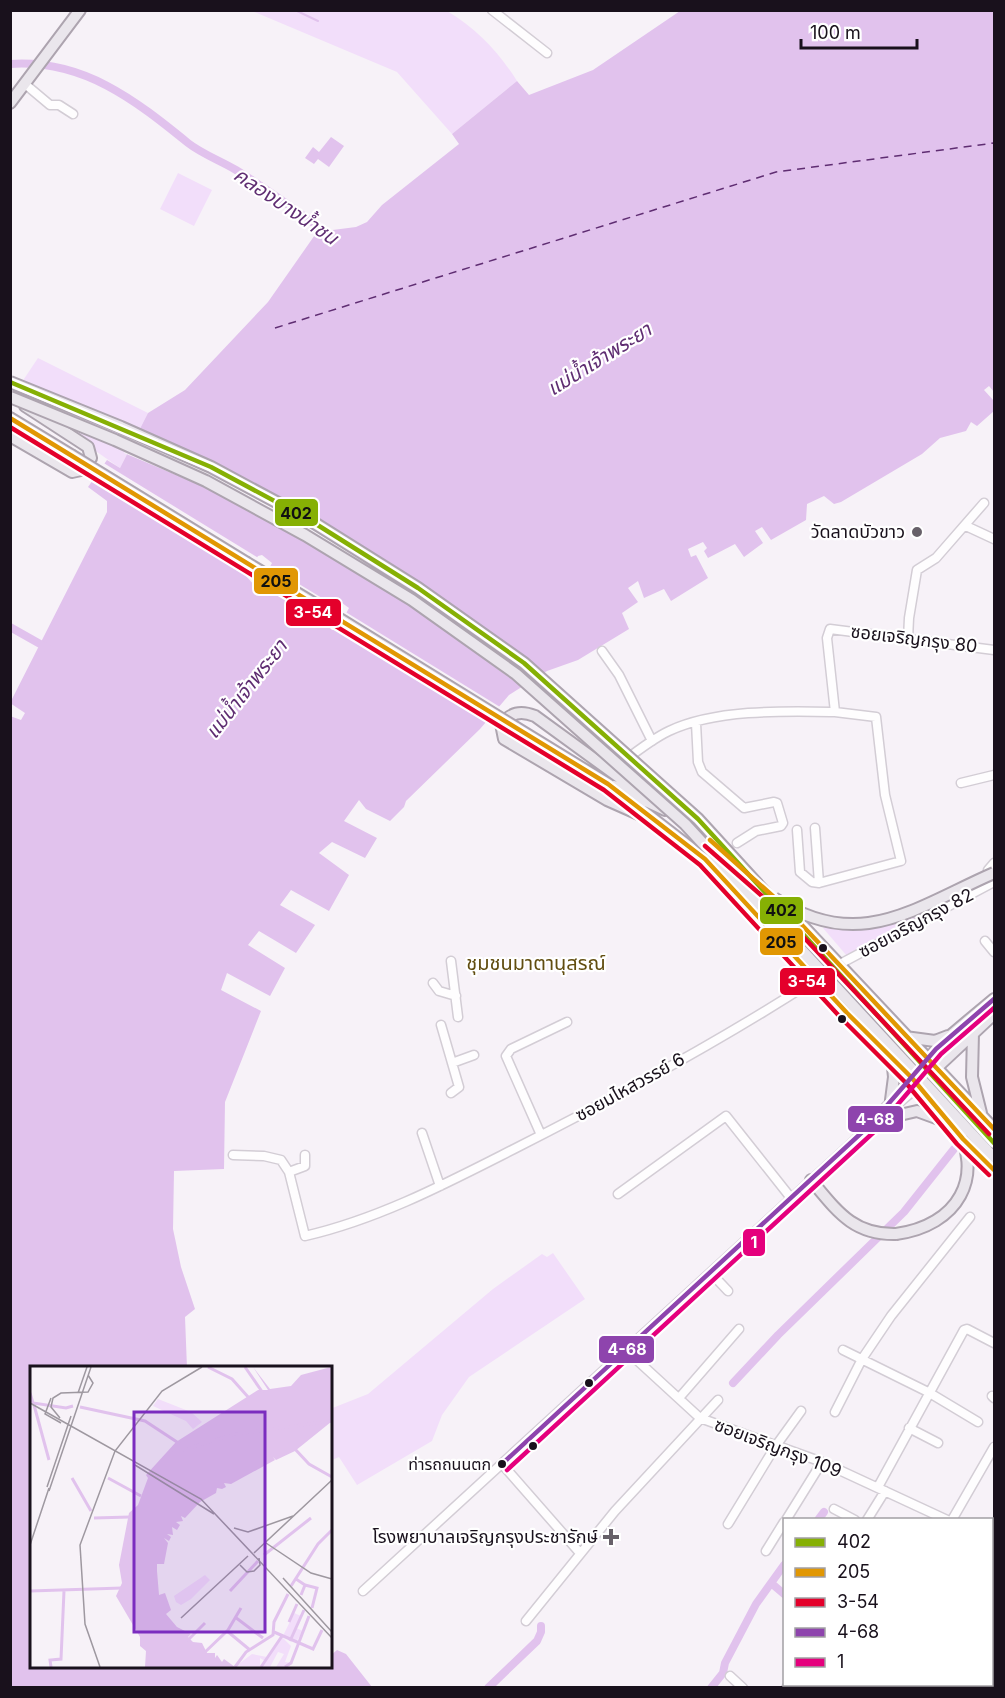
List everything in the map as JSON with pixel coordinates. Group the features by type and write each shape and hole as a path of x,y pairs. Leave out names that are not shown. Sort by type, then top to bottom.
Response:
{"main road":[{"path":"10,103 80,10"},
{"path":"10,382 211,467 308,519 418,588 532,671 698,819 994,1143"},
{"path":"10,396 88,447 91,458 81,470 72,472 10,436"},
{"path":"10,396 115,440 206,482 305,535 412,600 516,674 686,824 944,1104 990,1160"},
{"path":"10,418 608,784 705,859 915,1082 950,1123 990,1160"},
{"path":"652,818 607,800 504,739 501,724 518,712 535,716 735,860 776,898 994,1129"},
{"path":"608,784 652,802"},
{"path":"759,888 804,915 843,926 862,926 896,916 994,873"},
{"path":"915,1082 927,1059 951,1035 994,999"},
{"path":"915,1082 936,1068 994,1014"},
{"path":"973,1034 972,1077 982,1116"},
{"path":"905,1036 935,1041 951,1035"},
{"path":"891,1100 894,1077 892,1058"},
{"path":"811,1180 846,1219 867,1231 896,1234 923,1227 946,1212 964,1188 970,1171 967,1149 944,1104"},
{"path":"874,1123 917,1111 950,1123"},
{"path":"994,1137 983,1143 994,1170"}],"street":[{"path":"492,10 547,53"},
{"path":"27,81 50,105 59,105 73,114"},
{"path":"908,639 917,570 936,558 984,503"},
{"path":"966,526 994,539"},
{"name":"ซอยเจริญกรุง 80","path":"835,712 827,638 830,629 994,650"},
{"path":"602,651 619,675 652,741"},
{"path":"612,770 668,731 696,723 749,713 835,712 876,717 886,798 901,861 819,883 812,882 800,872 797,830"},
{"path":"696,723 698,762 702,772 744,808 776,802 782,821 781,826 756,831 737,843"},
{"path":"961,783 994,775"},
{"path":"815,828 819,883"},
{"path":"992,883 988,870 994,863"},
{"name":"ซอยเจริญกรุง 82","path":"838,965 992,883"},
{"path":"985,941 994,952"},
{"path":"451,961 458,1017"},
{"name":"ซอยมไหสวรรย์ 6","path":"289,1172 305,1236 406,1203 541,1135 727,1034 816,979"},
{"path":"434,984 439,991 456,996"},
{"path":"541,1135 506,1056 511,1049 567,1022"},
{"path":"441,1025 459,1087 451,1093"},
{"path":"452,1063 474,1055"},
{"path":"874,1123 891,1100 915,1082"},
{"path":"363,1592 711,1274 915,1082"},
{"path":"618,1194 726,1116 791,1198"},
{"path":"422,1133 440,1186"},
{"path":"233,1155 281,1160 289,1172 305,1166 305,1155"},
{"path":"834,1412 862,1359 891,1316 970,1217"},
{"path":"711,1274 728,1291"},
{"path":"679,1398 739,1329"},
{"path":"868,1518 909,1428 964,1330 967,1329 994,1343"},
{"name":"ซอยเจริญกรุง 109","path":"627,1350 700,1418 775,1447 822,1462 943,1518"},
{"path":"843,1350 928,1392 978,1422"},
{"path":"526,1620 615,1511 718,1400"},
{"path":"728,1524 775,1447 801,1411"},
{"path":"909,1428 938,1443"},
{"path":"953,1518 994,1447"},
{"path":"787,1518 822,1462"},
{"path":"502,1464 580,1553"},
{"path":"834,1509 849,1518"},
{"path":"924,1518 929,1511"},
{"path":"766,1551 783,1524"},
{"path":"730,1676 743,1688"}],"shaded area":[{"path":"252,11 447,11 468,25 486,42 517,81 452,134 397,72"},
{"path":"178,173 212,190 194,226 160,209"},
{"path":"38,358 148,413 120,468 14,394"},
{"path":"986,882 847,956 823,928 838,921 860,924"},
{"path":"553,1253 585,1299 469,1377 442,1415 432,1441 357,1485 339,1457 332,1460 332,1408 368,1394 493,1289 542,1254 547,1257"}],"water":[{"name":"แม่น้ำเจ้าพระยา","path":"680,11 994,11 994,392 989,386 984,390 994,401 994,411 977,426 971,422 966,431 940,438 922,454 841,502 834,504 824,496 807,504 806,520 771,540 762,527 755,531 763,543 744,557 735,544 708,558 704,551 707,548 703,542 688,549 691,557 696,555 708,578 671,601 664,589 644,598 638,581 628,588 638,602 622,613 629,629 578,660 547,671 509,695 480,729 406,801 404,807 390,821 366,809 359,800 344,821 377,838 365,858 332,842 319,853 349,875 329,911 291,890 280,905 315,925 296,953 259,931 248,945 285,968 270,996 227,973 221,990 261,1011 225,1102 224,1169 174,1171 173,1229 181,1267 195,1309 185,1317 187,1366 30,1366 30,1668 332,1668 332,1654 337,1650 346,1654 372,1687 11,1687 10,716 21,720 25,713 10,703 107,512 107,501 88,487 107,460 120,468 148,413 185,390 268,302 317,232 356,227 367,222 382,205 459,144 452,134 517,81 529,95 593,70","holes":["262,555 272,563 260,585 255,586 246,576 258,556","338,600 349,608 337,630 332,630 323,621 335,601"]},
{"path":"331,137 344,146 329,167 318,159 314,164 305,158 313,147 319,152"}],"pier":[{"path":"136,429 310,516 544,677 525,689 411,606 300,538 207,488 124,453"},
{"path":"102,462 260,559 250,575 91,478"},
{"path":"268,565 335,606 326,622 259,581"},
{"path":"344,611 500,707 488,722 334,627"}],"waterway":[{"path":"295,10 318,21"},
{"name":"คลองบางน้ำชน","path":"10,64 36,64 61,68 106,85 148,112 193,147 261,186 333,238"},
{"path":"10,627 49,649"},
{"path":"733,1383 778,1335 904,1212 954,1149"},
{"path":"820,1518 824,1512"},
{"path":"711,1688 723,1673 725,1663 756,1604 783,1566"},
{"path":"771,1583 783,1593"},
{"path":"488,1688 537,1641 541,1626"}],"ferry route":[{"path":"275,328 776,172 994,143"}],"transit line":[{"name":"402","path":"10,382 211,467 308,519 418,588 524,663 698,819 994,1143"},
{"name":"205","path":"10,418 608,784 705,859 847,1013 912,1078 963,1139 994,1170"},
{"name":"3-54","path":"10,427 604,790 700,865 841,1018 906,1083 957,1144 989,1175"},
{"name":"205","path":"710,840 784,906 994,1129"},
{"name":"3-54","path":"705,846 779,911 989,1134"},
{"name":"4-68","path":"502,1464 870,1125 936,1049 994,999"},
{"name":"1","path":"507,1470 875,1131 941,1054 994,1008"}],"place":[{"name":"วัดลาดบัวขาว","path":"917,532"},
{"name":"ท่ารถถนนตก","path":"502,1464"},
{"name":"โรงพยาบาลเจริญกรุงประชารักษ์","path":"611,1537"}],"district":[{"name":"ชุมชนมาตานุสรณ์","path":"536,963"}]}
